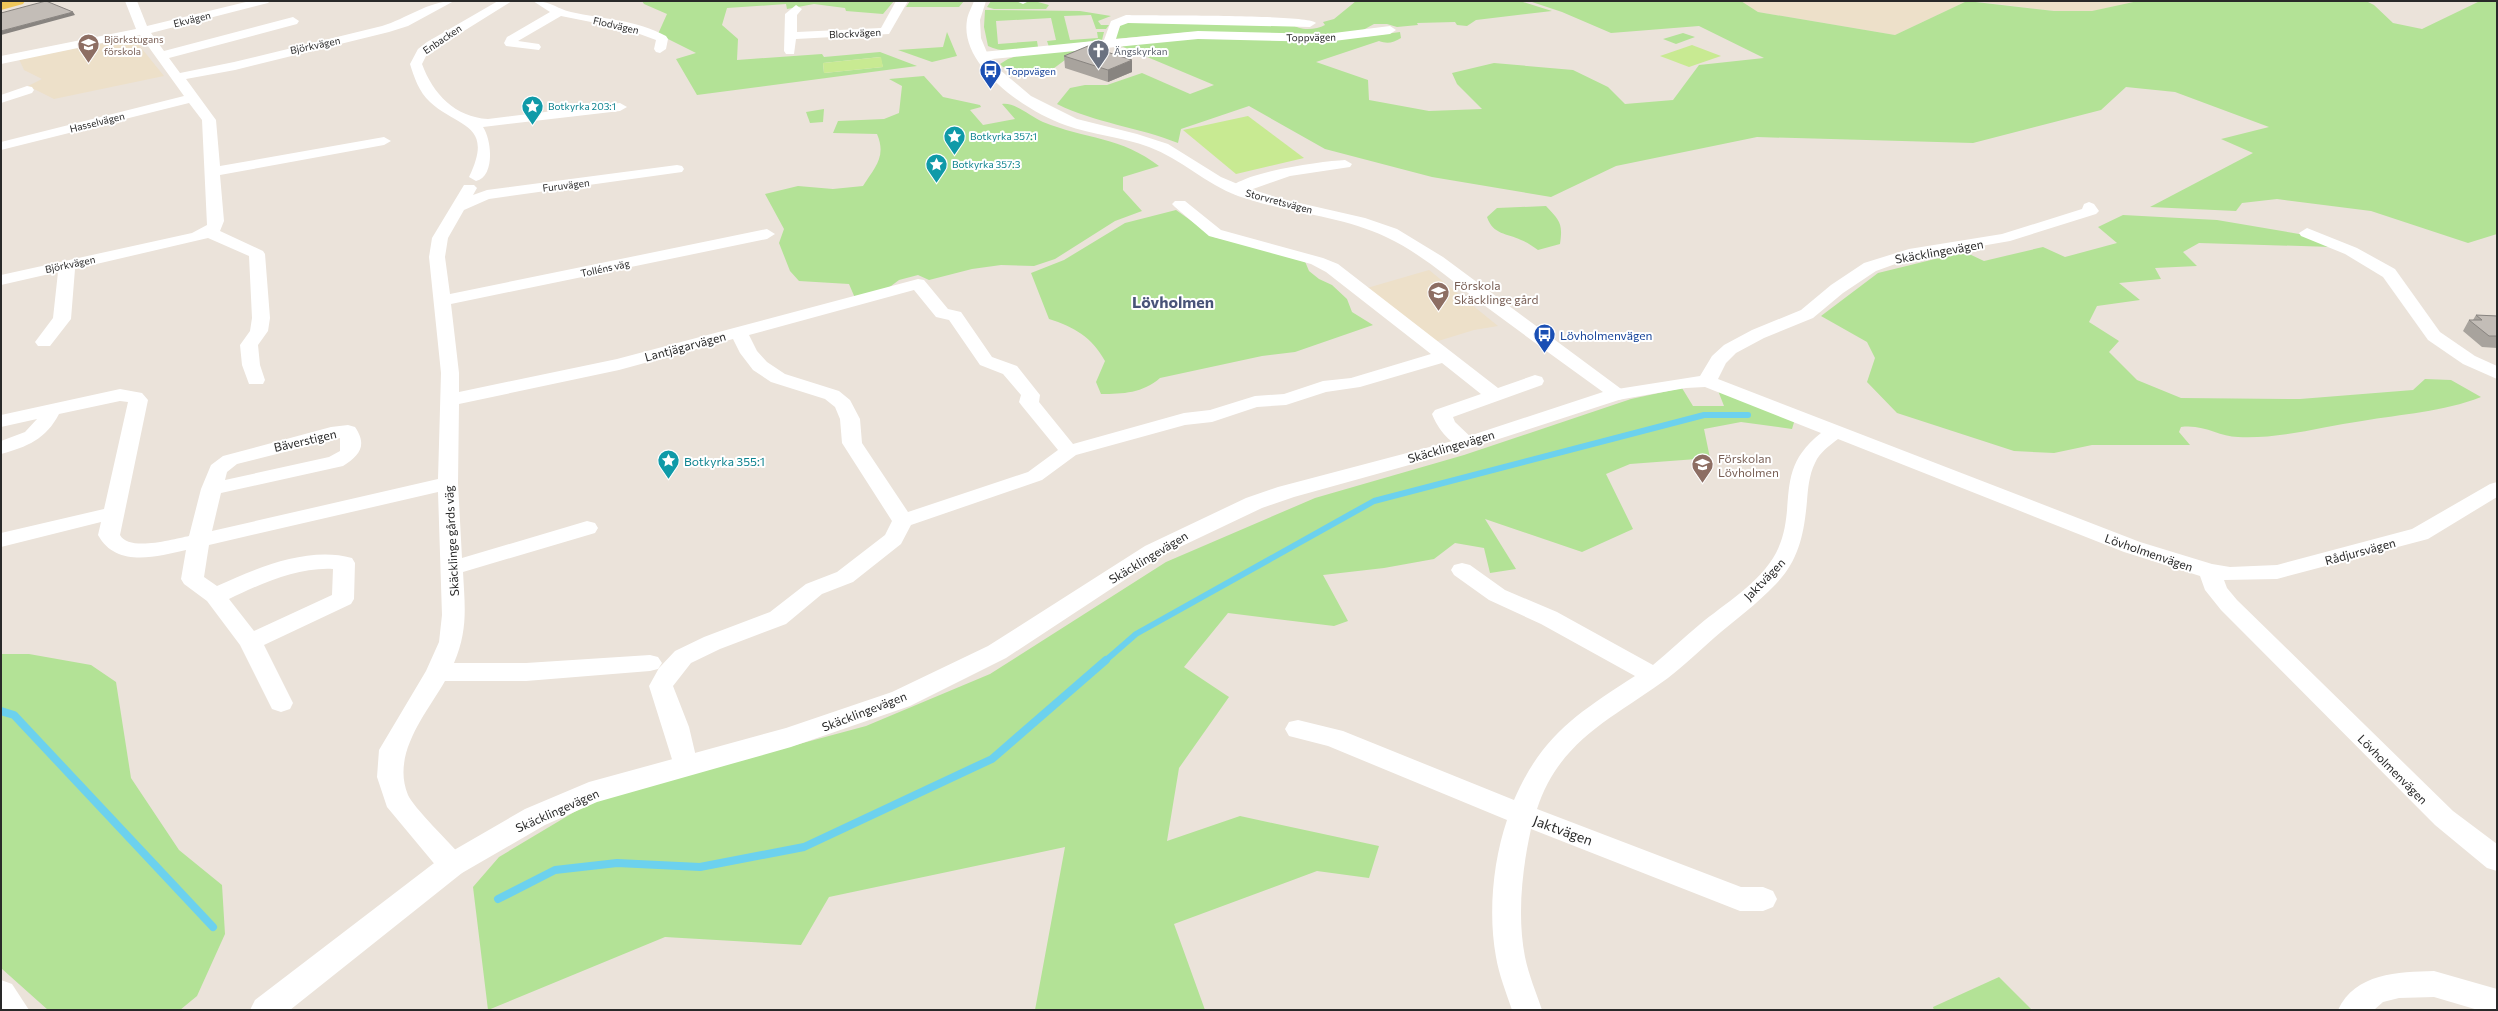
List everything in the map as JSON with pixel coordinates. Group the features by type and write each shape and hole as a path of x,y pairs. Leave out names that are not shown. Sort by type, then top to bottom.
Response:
{"main road":[{"path":"1,6 19,1"}],"street":[{"path":"132,1 143,32 209,120 216,221 214,228 209,232 257,254 261,318 260,332 249,345 251,365 256,380"},
{"name":"Ekvägen","path":"1,60 143,32 264,1"},
{"name":"Björkvägen","path":"178,77 235,66 289,51 385,29 404,23 448,1"},
{"name":"Enbacken","path":"473,122 434,98 423,83 416,64 422,52 431,45 506,1"},
{"name":"Flodvägen","path":"539,1 559,12 626,26 655,35 662,39 660,49"},
{"name":"Blockvägen","path":"790,36 886,31 896,8 902,1"},
{"name":"Storvretsvägen","path":"980,1 975,9 973,32 982,56 992,71 1014,90 1059,118 1134,137 1169,150 1210,177 1236,190 1263,199 1353,220 1392,233 1450,270 1618,394"},
{"path":"790,51 791,14 796,9"},
{"path":"535,47 510,43 511,40 559,12"},
{"name":"Toppvägen","path":"1111,43 1110,40 1115,24 1126,19 1282,21 1310,23"},
{"path":"162,56 293,21"},
{"name":"Toppvägen","path":"982,56 1198,35 1326,38 1390,30"},
{"path":"1,99 27,90"},
{"name":"Hasselvägen","path":"1,146 192,98"},
{"path":"473,122 488,123 620,107"},
{"name":"Skäcklinge gårds väg","path":"452,866 396,800 390,777 392,750 438,672 451,642 454,615 454,568 448,483 450,400 443,300 438,267 438,247 445,228 484,162 485,149 473,122"},
{"path":"213,172 384,141"},
{"path":"1236,190 1254,181 1311,167 1345,164"},
{"name":"Furuvägen","path":"458,207 468,201 487,195 677,169"},
{"path":"1180,204 1215,233 1317,261 1332,268 1495,395"},
{"name":"Skäcklingevägen","path":"266,1010 353,940 452,866 535,817 589,793 685,765 792,737 900,699 997,652 1153,551 1254,503 1286,492 1467,443 1618,394 1686,382 1707,381 1718,360 1730,349 1758,334 1807,314 1837,289 1870,267 1910,254 1978,244 2043,228 2091,212 2088,207"},
{"name":"Björkvägen","path":"1,280 197,237 209,232"},
{"path":"2307,233 2351,251 2389,273 2434,336 2469,360 2497,373"},
{"name":"Tolléns väg","path":"443,300 767,234"},
{"path":"44,342 62,319 67,265"},
{"name":"Lantjägarvägen","path":"450,400 550,380 739,332 918,284 942,313 955,316 986,361 1010,370 1031,395 1029,402 1069,450"},
{"path":"739,332 749,353 760,366 778,378 832,395 843,404 850,419 852,443 903,521"},
{"path":"685,765 676,727 662,686 674,666 683,657 712,643 778,618 814,589 845,577 893,539 903,521 1034,476 1044,467 1063,458 1069,450 1184,419 1212,416 1255,402 1286,399 1323,387 1354,383 1445,356"},
{"name":"Lövholmenvägen","path":"1707,381 1834,432 2132,547 2210,571 2216,590 2234,611 2444,818 2497,860"},
{"path":"1467,443 1446,425 1442,414 1535,382"},
{"path":"1,421 120,395 135,397 138,400 109,535 115,546 124,549 151,550 448,483"},
{"path":"1,448 35,435 42,429 51,410"},
{"name":"Bäverstigen","path":"211,489 336,462 350,453 350,434 348,432 331,432 230,460 218,469 211,489 199,540 192,579 215,596 250,642 281,703"},
{"name":"Jaktvägen","path":"1527,1010 1513,969 1509,945 1508,885 1520,814 1533,783 1561,744 1591,718 1654,676 1743,601 1778,566 1788,554 1794,536 1800,486 1806,462 1812,451 1834,432"},
{"name":"Rådjursvägen","path":"2210,571 2230,574 2277,572 2399,540 2435,527 2497,488"},
{"path":"1,540 113,513"},
{"path":"454,568 587,528"},
{"path":"215,596 249,580 287,570 334,560 344,563 343,599 250,642"},
{"path":"1462,570 1497,595 1549,618 1654,676"},
{"path":"438,672 526,672 650,663"},
{"name":"Jaktvägen","path":"1298,729 1334,738 1520,814 1740,899 1764,899"},
{"path":"2353,1010 2374,991 2399,985 2434,984 2497,1002"},
{"path":"1,993 14,1010"}],"shaded area":[{"path":"1741,1 1967,1 1895,35 1758,12"},
{"path":"1973,1 2138,1 2093,11 2054,11"},
{"name":"Björkstugans förskola","path":"134,39 164,76 54,99 28,86 42,79 24,70 19,59"},
{"path":"1429,270 1498,326 1474,330 1435,342 1367,288"}],"green space":[{"path":"642,1 894,1 883,14 846,11 845,8 814,4 787,9 786,4 727,8 722,25 738,39 737,60 822,54 824,57 880,52 917,66 697,95 676,59 696,53 658,34 667,14 644,4","holes":["880,57 883,67 824,73 823,63"]},
{"path":"910,1 964,1 959,7 906,7"},
{"path":"991,1 1038,2 1049,5 1046,9 994,9 987,7"},
{"path":"1356,1 1520,1 1552,11 1476,20 1467,26 1457,25 1455,22 1417,23 1418,25 1397,27 1387,24 1374,24 1363,30 1328,35 1192,32 1114,39 1121,24 1128,22 1292,24 1303,29 1312,29 1325,25 1323,22 1334,19"},
{"path":"1529,1 1741,1 1758,12 1895,35 1967,1 2054,11 2092,11 2138,1 2366,1 2374,5 2393,23 2422,29 2480,1 2497,1 2497,234 2468,243 2371,211 2277,199 2242,203 2236,211 2150,207 2253,153 2221,139 2269,127 2175,92 2126,87 2101,110 1973,143 1757,137 1616,166 1551,197 1432,177 1325,149 1249,106 1181,129 1178,143 1086,116 1057,104 1070,88 1085,85 1107,85 1142,73 1190,94 1214,85 1121,46 1185,38 1363,37 1400,32 1401,38 1395,41 1387,43 1379,41 1316,62 1368,80 1369,100 1429,111 1482,109 1457,84 1452,73 1494,63 1573,70 1608,87 1625,104 1673,100 1699,65 1764,58 1699,26 1611,33 1562,12"},
{"path":"985,10 1080,11 1111,16 1098,21 1101,25 1109,25 1106,29 1096,29 1091,15 1064,16 1070,40 1098,38 1097,32 1104,32 1102,40 1049,47 1047,41 1056,40 1051,18 996,21 998,44 1037,41 1038,47 1019,50 1000,50 988,46 984,27"},
{"path":"947,32 957,56 932,62 898,50 943,47"},
{"path":"1683,33 1695,37 1676,44 1663,39"},
{"path":"1692,45 1721,56 1689,67 1660,56"},
{"path":"1091,48 1065,60 1042,77 1003,67 1000,64 1017,56"},
{"path":"881,57 883,67 824,73 823,63"},
{"path":"924,76 943,97 980,105 981,107 970,110 983,125 1015,119 1002,104 1007,104 1018,107 1043,122 1117,144 1145,156 1159,166 1123,177 1123,190 1142,211 1115,221 1055,259 1034,266 1001,265 972,269 929,280 918,275 899,280 883,292 855,298 849,284 799,281 790,271 779,243 784,229 765,194 798,186 833,189 863,186 875,168 880,156 881,149 877,134 833,133 838,121 884,119 899,113 902,86 889,79"},
{"path":"824,109 823,122 810,123 806,112"},
{"path":"1248,116 1304,158 1236,174 1183,130"},
{"path":"1546,206 1555,215 1561,227 1560,244 1538,250 1525,242 1501,233 1493,227 1487,217 1497,208"},
{"path":"1176,210 1214,237 1304,259 1309,271 1319,279 1332,285 1347,299 1352,312 1373,325 1295,352 1262,356 1160,378 1147,387 1132,392 1101,394 1096,382 1105,361 1094,345 1082,334 1074,329 1049,319 1031,273 1064,260 1125,223"},
{"path":"2123,215 2217,220 2305,235 2332,247 2199,243 2183,252 2197,266 2155,268 2161,279 2119,283 2140,300 2097,306 2089,322 2119,341 2109,352 2137,380 2181,398 2300,399 2413,390 2425,379 2451,380 2481,397 2452,406 2422,412 2269,436 2238,437 2224,435 2197,427 2181,427 2179,432 2190,445 2092,445 2054,453 2014,451 1897,413 1867,382 1875,358 1867,342 1821,316 1878,273 1967,253 1984,261 2043,247 2065,257 2117,243 2098,227"},
{"path":"1682,388 1693,406 1724,406 1717,388 1795,419 1792,429 1741,422 1704,429 1710,458 1630,464 1606,474 1633,529 1582,552 1485,519 1516,569 1490,573 1484,548 1455,543 1434,559 1384,568 1323,575 1348,621 1334,626 1228,613 1184,667 1229,697 1179,768 1167,841 1240,816 1379,846 1369,878 1317,871 1174,924 1205,1010 1035,1010 1065,847 829,897 801,945 665,937 488,1010 473,887 499,857 596,799 866,726 990,674 1166,562 1315,498 1464,455 1631,399"},
{"path":"1,654 29,654 91,665 116,682 131,778 179,850 222,885 225,934 197,996 180,1010 48,1010 1,968"},
{"path":"1999,977 2032,1010 1934,1010 1933,1007"}],"building":[{"path":"46,1 73,12 1,31 1,13"},
{"path":"1088,46 1132,60 1108,70 1064,56"},
{"path":"2476,315 2497,316 2497,336 2489,336 2469,320 2482,320"}],"waterway":[{"path":"1105,661 1136,634 1374,501 1704,415 1748,415"},
{"path":"498,899 555,870 617,863 700,867 804,847 992,759 1106,660"},
{"path":"1,711 14,715 213,927"}],"place":[{"name":"Björkstugans förskola","path":"88,64"},
{"name":"Ängskyrkan","path":"1099,70"},
{"name":"Toppvägen","path":"991,90"},
{"name":"Botkyrka 203:1","path":"533,126"},
{"name":"Botkyrka 357:1","path":"955,156"},
{"name":"Botkyrka 357:3","path":"937,184"},
{"name":"Förskola Skäcklinge gård","path":"1438,312"},
{"name":"Lövholmenvägen","path":"1545,354"},
{"name":"Botkyrka 355:1","path":"669,480"},
{"name":"Förskolan Lövholmen","path":"1702,484"}],"district":[{"name":"Lövholmen","path":"1173,301"}]}
